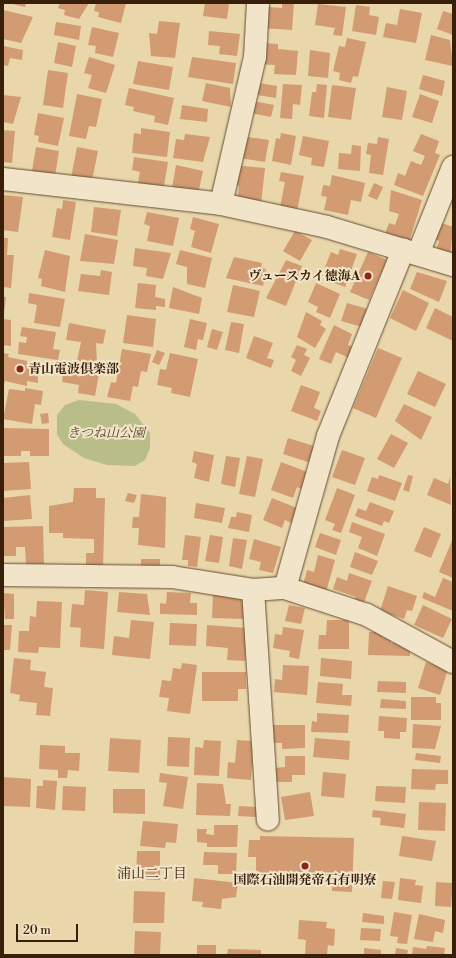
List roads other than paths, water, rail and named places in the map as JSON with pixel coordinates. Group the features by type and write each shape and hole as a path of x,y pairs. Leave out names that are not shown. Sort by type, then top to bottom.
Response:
{"street":[{"path":"221,204 255,57 258,3"},
{"path":"285,588 328,436 411,252 453,167"},
{"path":"3,179 221,204 327,227 453,265"},
{"path":"3,575 172,576 253,590 285,588 367,615 453,662"},
{"path":"253,590 268,820"}],"place":[{"name":"ヴュースカイ徳海A","path":"368,276"},
{"name":"青山電波倶楽部","path":"20,369"},
{"name":"国際石油開発帝石有明寮","path":"305,866"}],"district":[{"name":"浦山二丁目","path":"152,874"}],"park label":[{"name":"きつね山公園","path":"106,433"}]}
